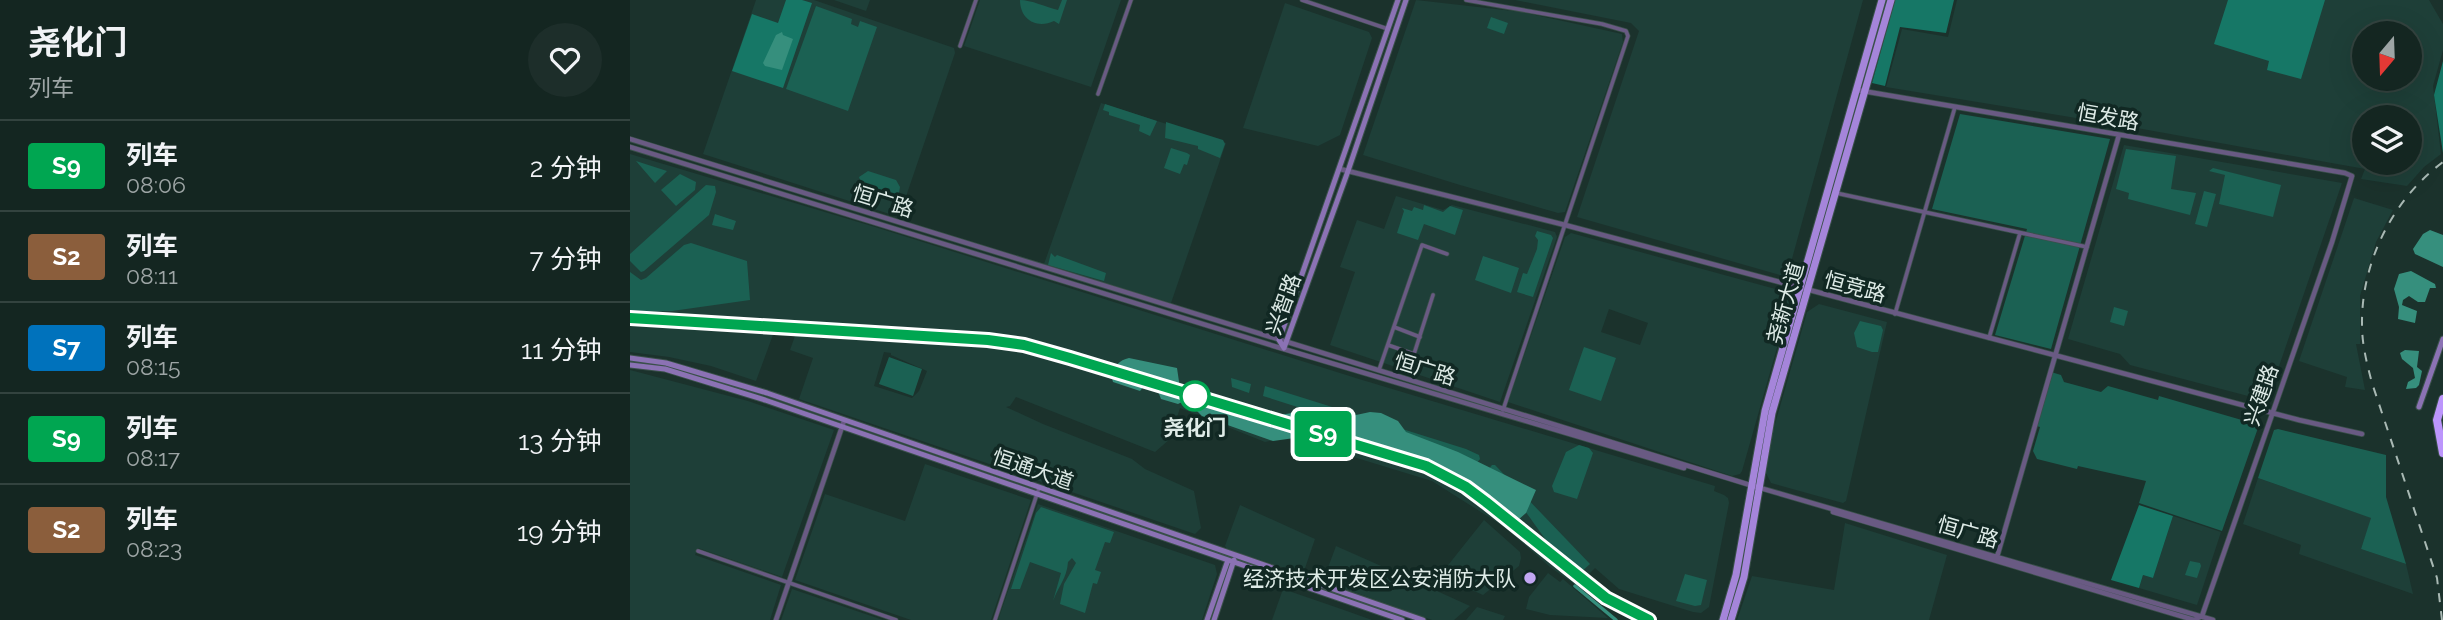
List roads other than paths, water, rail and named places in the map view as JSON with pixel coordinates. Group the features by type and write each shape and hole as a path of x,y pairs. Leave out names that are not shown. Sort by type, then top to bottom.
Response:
{"highway":[{"path":"2443,399 2437,420 2443,453"}],"main road":[{"name":"兴智路","path":"1283,344 1398,0"},
{"name":"兴智路","path":"1283,344 1348,171 1406,0"},
{"name":"尧新大道","path":"1731,620 1744,577 1765,411 1836,193 1882,0"},
{"name":"尧新大道","path":"1804,290 1861,90 1891,0"},
{"path":"2419,407 2443,339"},
{"name":"恒通大道","path":"630,358 683,367 767,393 843,423"},
{"name":"恒通大道","path":"630,365 681,373 843,423 1402,620"},
{"name":"尧新大道","path":"1723,620 1737,575 1754,488"},
{"path":"1207,620 1231,558"},
{"path":"1214,620 1231,558"},
{"name":"恒通大道","path":"1231,558 1423,620"}],"street":[{"path":"960,46 976,0"},
{"path":"1098,94 1131,0"},
{"path":"1302,0 1388,29"},
{"path":"1466,0 1602,24 1626,31 1629,36 1503,410"},
{"name":"恒发路","path":"1861,90 2352,176"},
{"path":"1895,314 1956,106"},
{"path":"1997,557 2119,135"},
{"name":"恒广路","path":"630,139 1283,344 1754,488 2213,620"},
{"name":"恒广路","path":"630,146 2194,620"},
{"name":"恒竞路","path":"1340,169 1565,225 2055,356 2362,434"},
{"name":"兴建路","path":"2202,616 2332,242 2352,176"},
{"path":"1836,193 2087,247"},
{"path":"1989,338 2020,232"},
{"path":"1378,371 1422,245 1447,254"},
{"path":"1388,345 1415,354 1433,295"},
{"path":"1394,327 1420,337"},
{"path":"776,620 843,423"},
{"path":"995,620 1038,491"},
{"path":"698,551 896,620"},
{"path":"2194,620 2202,616"}],"waterway":[{"path":"1575,586 1616,620"}],"railway":[{"path":"2442,620 2437,578 2372,383 2362,325 2367,278 2383,234 2409,194 2443,162"},
{"path":"630,318 988,340 1024,345 1070,358 1426,466 1466,487 1592,588 1622,608 1649,620"}],"train":[{"name":"S9","path":"630,318 988,340 1024,345 1070,358 1411,460 1446,475 1486,502 1606,598 1649,620"}],"place":[{"name":"尧化门","path":"1195,396"},
{"name":"经济技术开发区公安消防大队","path":"1530,578"}]}
